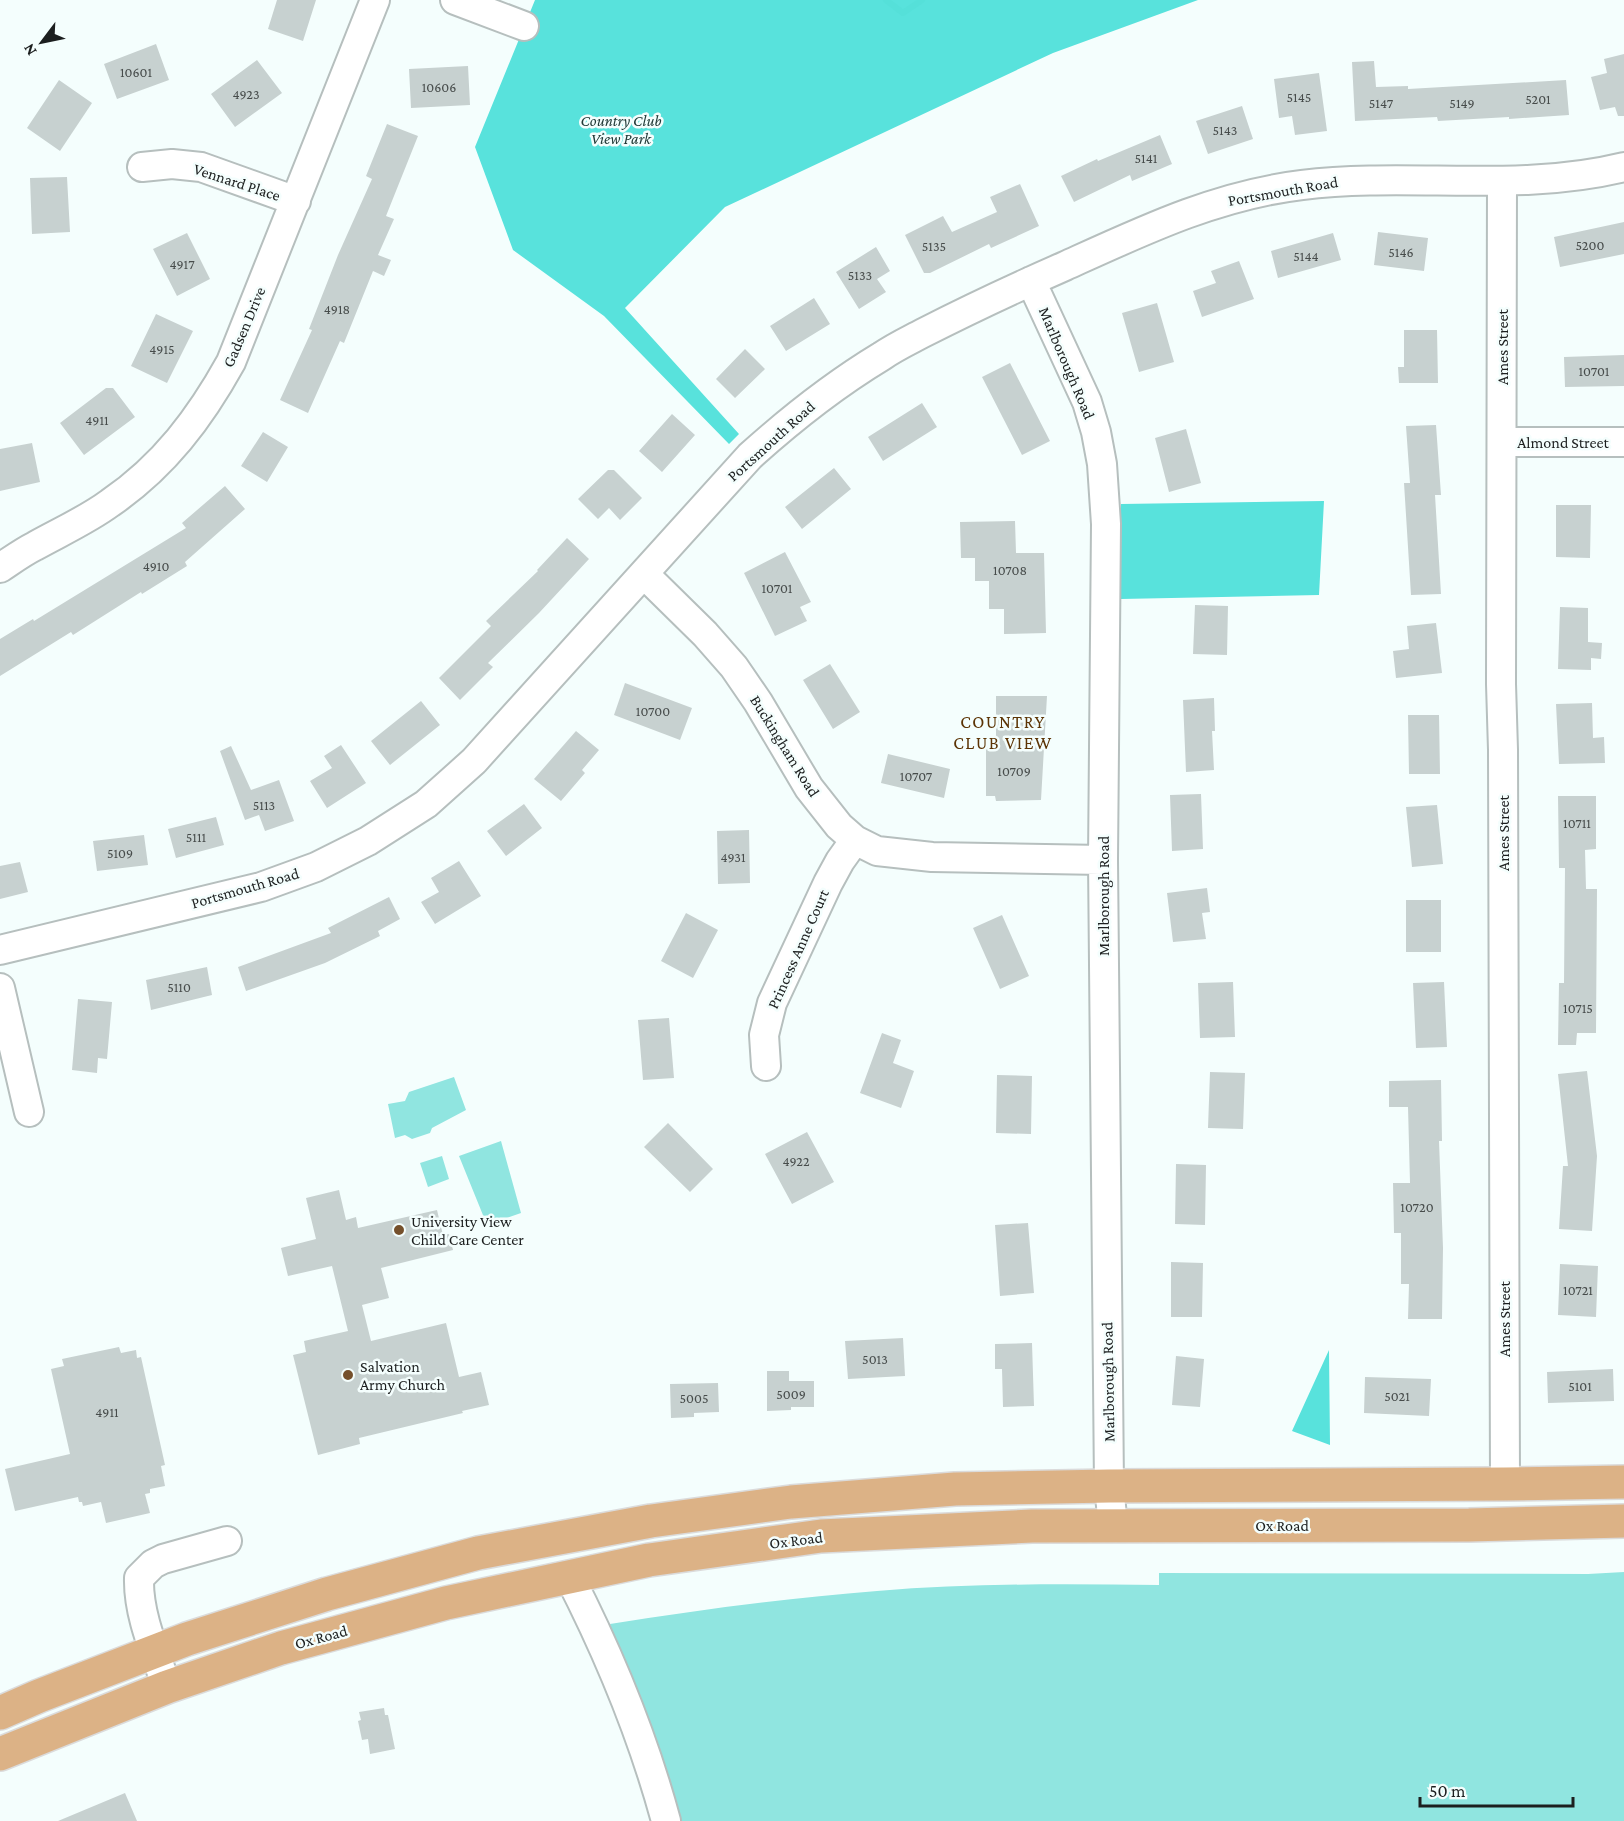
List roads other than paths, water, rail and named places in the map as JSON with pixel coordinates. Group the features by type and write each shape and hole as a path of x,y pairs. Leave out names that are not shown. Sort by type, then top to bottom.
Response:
{"main road":[{"path":"0,1713 155,1651 246,1619 477,1553 651,1521 803,1501 955,1490 1109,1486 1624,1482"},
{"name":"Ox Road","path":"0,1754 167,1687 282,1648 446,1603 649,1560 821,1536 1032,1526 1457,1525 1624,1521"}],"street":[{"name":"Gadsen Drive","path":"0,568 112,502 151,470 183,436 211,399 231,362 375,0"},
{"path":"456,0 524,26"},
{"name":"Vennard Place","path":"142,167 172,164 201,167 296,201"},
{"name":"Portsmouth Road","path":"0,950 261,887 316,867 368,842 426,804 474,761 743,463 783,426 825,393 884,354 943,323 1154,225 1250,194 1348,180 1502,182 1547,179 1624,167"},
{"name":"Ames Street","path":"1502,182 1504,1484"},
{"name":"Marlborough Road","path":"1031,281 1087,402 1102,464 1106,524 1102,860 1109,1486 1113,1526"},
{"name":"Almond Street","path":"1502,442 1624,442"},
{"name":"Buckingham Road","path":"644,574 705,634 734,667 758,702 809,788 839,826 855,840 877,851 932,857 1102,860"},
{"name":"Princess Anne Court","path":"766,1066 764,1035 772,1003 828,883 855,840"},
{"path":"0,988 29,1112"},
{"path":"167,1687 139,1595 139,1578 153,1564 163,1559 227,1541"},
{"path":"569,1576 594,1625 639,1734 666,1821"}],"waterway":[{"path":"886,0 903,13 922,0"}],"place":[{"name":"University View Child Care Center","path":"399,1230"},
{"name":"Salvation Army Church","path":"348,1375"}],"district":[{"name":"COUNTRY CLUB VIEW","path":"1003,732"}],"park label":[{"name":"Country Club View Park","path":"621,129"}]}
